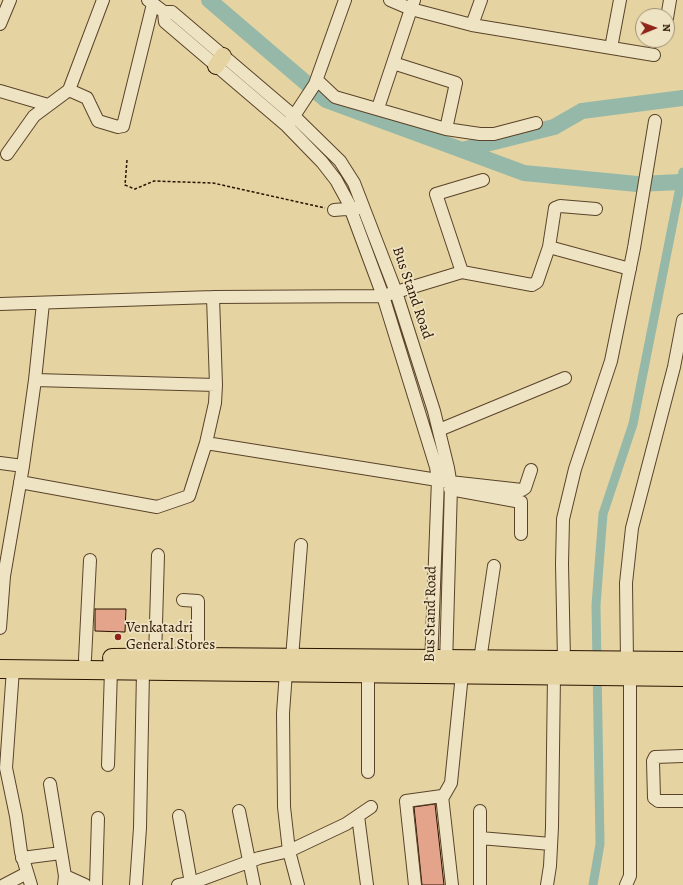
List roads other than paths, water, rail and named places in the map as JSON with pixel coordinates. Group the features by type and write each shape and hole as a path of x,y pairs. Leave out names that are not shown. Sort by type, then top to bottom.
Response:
{"highway":[{"path":"0,657 85,658 149,664 443,668 554,675 573,666"},
{"path":"7,669 111,670 198,657 368,673 443,668 480,660 623,669 683,677"},
{"path":"623,669 683,662"}],"street":[{"path":"1,21 10,0"},
{"path":"7,154 34,116 70,90 103,0"},
{"path":"287,126 314,86 345,0"},
{"path":"390,0 413,5 472,25 654,56"},
{"path":"472,25 481,0"},
{"path":"611,48 620,0"},
{"path":"70,90 87,98 98,121 118,127 123,126 151,2"},
{"name":"Bus Stand Road","path":"151,2 164,12 172,12 287,126 331,172 357,208 396,292 439,430 446,483 443,668 451,784 443,797"},
{"path":"378,108 413,5"},
{"name":"Bus Stand Road","path":"220,61 294,116 340,161 354,183 357,208 383,296 434,457 446,483"},
{"path":"393,63 456,83 446,129"},
{"path":"314,86 335,97 378,108 446,129 480,134 494,134 536,123"},
{"path":"0,91 48,105"},
{"path":"573,666 562,564 563,519 574,469 611,361 630,269 655,121"},
{"path":"462,272 436,194 483,180"},
{"path":"0,302 42,303 213,297 383,296 462,272 532,285 537,282 549,247 555,208 560,206 596,209"},
{"path":"334,210 357,208"},
{"path":"549,247 630,269"},
{"path":"20,482 157,507 189,496 206,443 215,403 216,385 213,297"},
{"path":"0,628 4,576 23,466 35,380 42,303"},
{"path":"626,885 630,876 623,669 626,583 632,528 674,367 683,320"},
{"path":"439,430 566,378"},
{"path":"35,380 216,385"},
{"path":"206,443 446,483 522,490 525,488 531,470"},
{"path":"0,463 23,466"},
{"path":"446,483 521,502 521,534"},
{"path":"298,885 289,850 284,806 283,713 301,545"},
{"path":"136,885 149,664 158,555"},
{"path":"85,658 90,560"},
{"path":"480,660 494,566"},
{"path":"184,600 198,601 198,657"},
{"path":"7,669 6,768 16,816 22,858 31,885"},
{"path":"108,765 111,670"},
{"path":"368,673 368,772"},
{"path":"547,885 551,844 554,675"},
{"path":"683,756 655,757 653,761 654,798 658,801 683,801"},
{"path":"50,784 64,881 85,885"},
{"path":"415,885 406,801 443,797 452,885"},
{"path":"178,885 214,880 250,861 289,850 346,824 371,807"},
{"path":"480,811 480,885"},
{"path":"239,812 254,885"},
{"path":"179,816 191,882"},
{"path":"358,816 367,885"},
{"path":"96,885 98,818"},
{"path":"480,838 551,844"},
{"path":"22,858 61,854"},
{"path":"4,885 27,872"}],"waterway":[{"path":"209,0 326,100 462,150 554,127 582,111 683,98"},
{"path":"462,150 524,173 637,184 681,182"},
{"path":"593,885 600,844 596,605 603,514 633,424 683,172"}],"place":[{"name":"Venkatadri General Stores","path":"118,637"}]}
